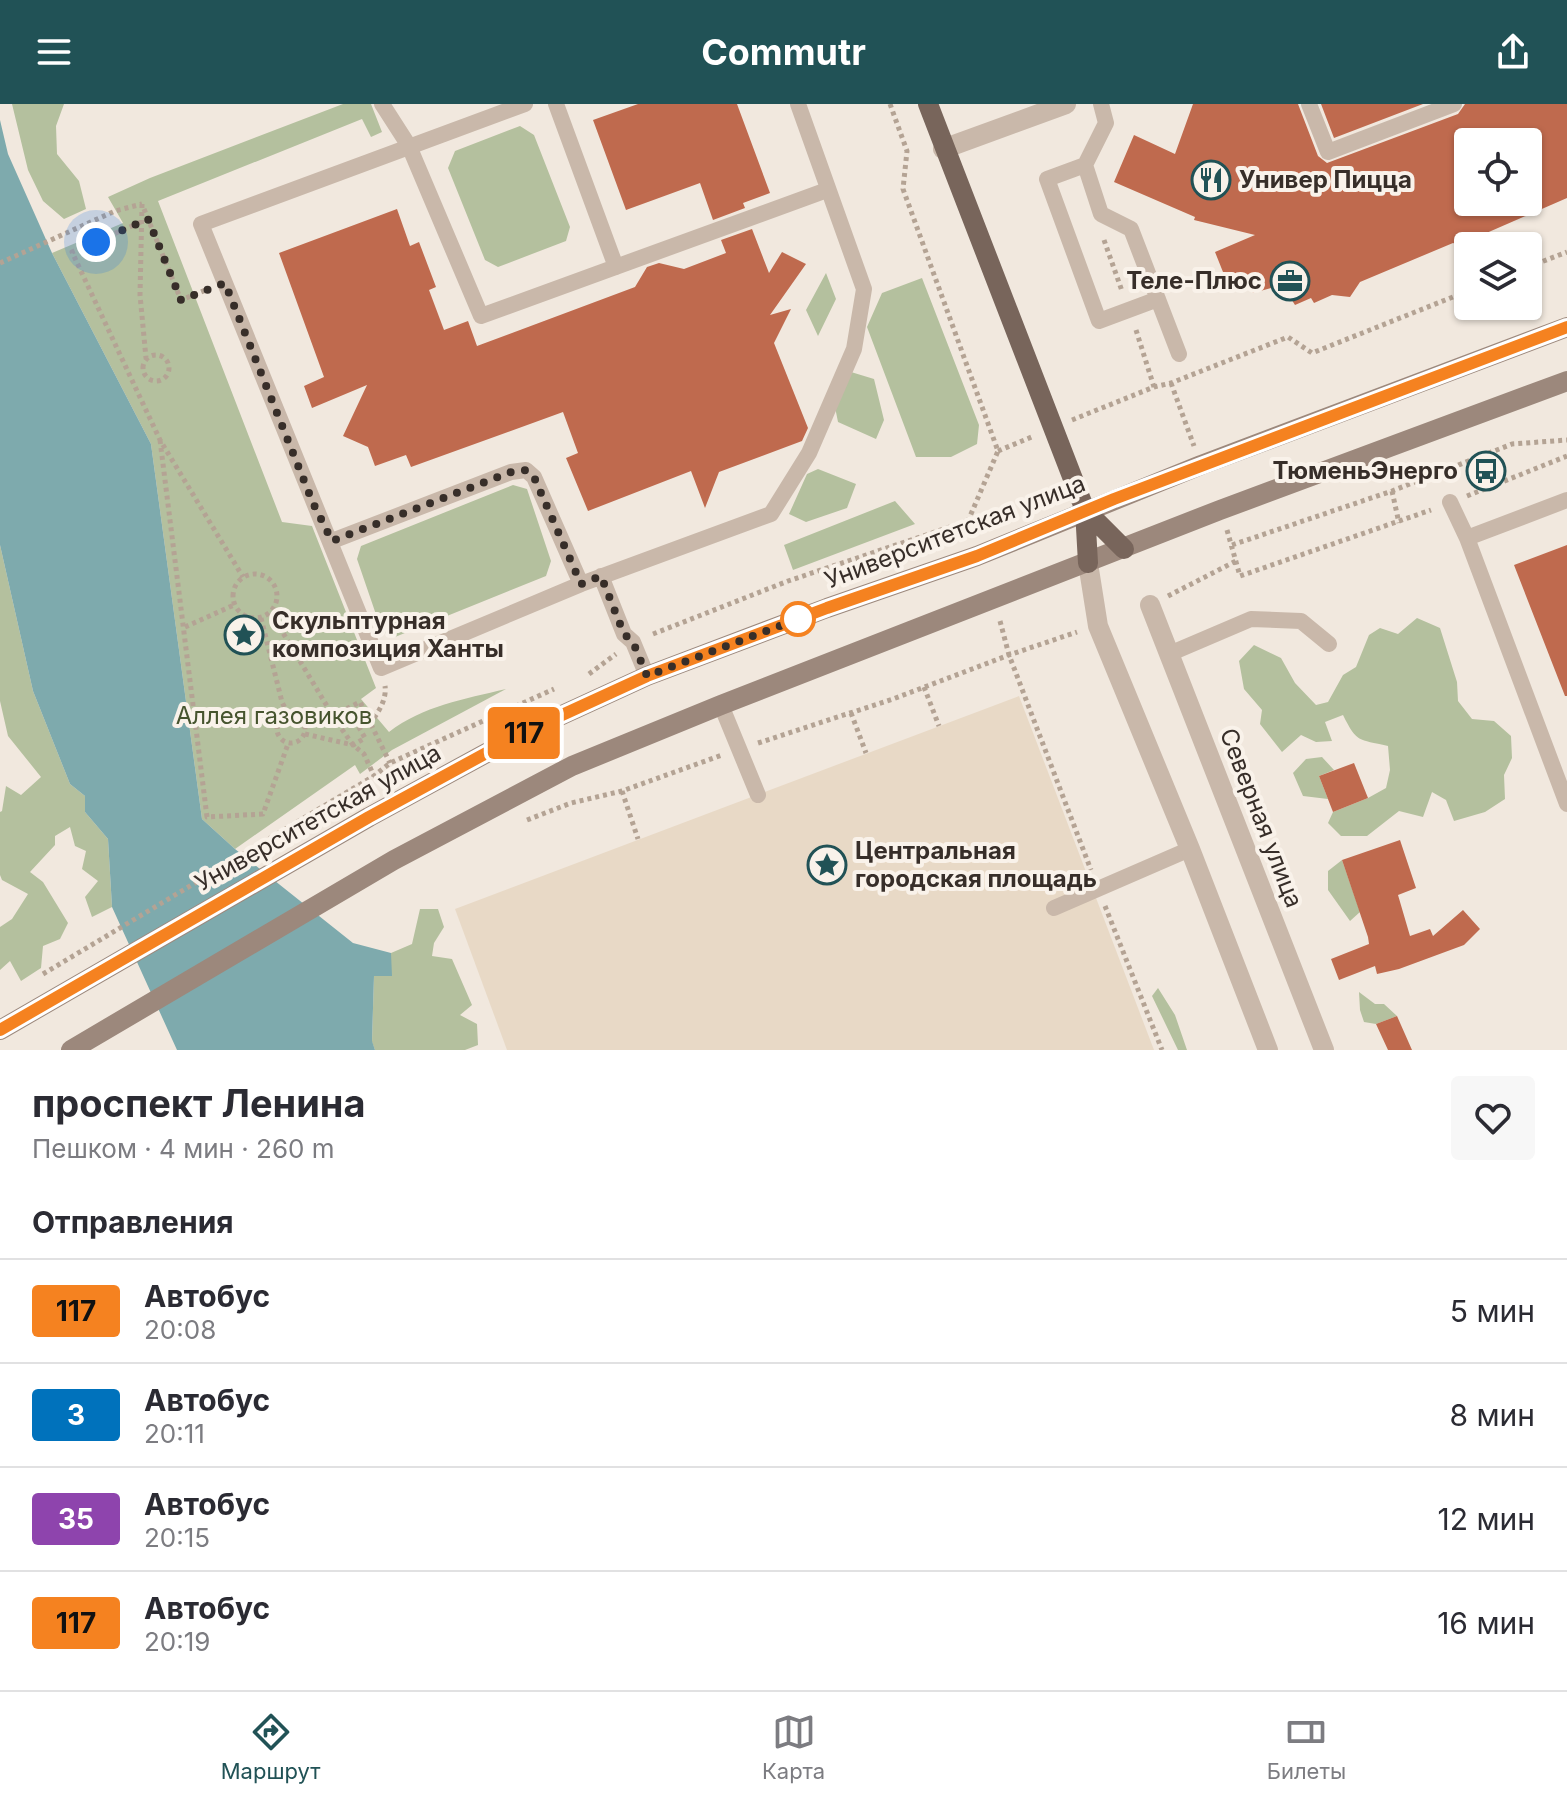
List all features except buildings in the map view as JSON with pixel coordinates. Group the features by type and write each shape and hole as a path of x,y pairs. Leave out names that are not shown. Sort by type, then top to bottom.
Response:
{"main road":[{"path":"928,104 1085,510 1088,563"},
{"name":"Университетская улица","path":"0,1030 369,817 525,732 647,676 977,556 1085,510 1567,327"},
{"path":"71,1050 394,860 572,766 1220,510 1567,381"},
{"path":"1085,510 1124,549"}],"street":[{"path":"943,149 1066,104"},
{"path":"1088,563 1098,626 1190,849 1268,1050"},
{"name":"Северная улица","path":"1150,605 1324,1050"}],"lane":[{"path":"382,104 409,146 481,316 827,190"},
{"path":"525,104 201,224 381,668 601,576 771,514 809,453 854,349 864,289 798,104"},
{"path":"556,104 616,267"},
{"path":"1101,104 1106,123 1085,165 1047,179 1099,321 1158,299"},
{"path":"1309,104 1328,152 1430,108 1454,104"},
{"path":"1085,165 1101,214 1131,229 1179,354"},
{"path":"332,541 511,472 526,470 534,477 581,584"},
{"path":"1467,538 1567,500"},
{"path":"1450,502 1467,538 1567,804"},
{"path":"601,576 624,634 633,642 647,676"},
{"path":"1169,654 1251,619 1301,621 1329,644"},
{"path":"721,705 758,795"},
{"path":"1054,908 1190,849"}],"path":[{"path":"576,679 590,673 633,642 788,581 968,521 998,451 903,189 907,151 890,104"},
{"path":"0,263 115,211 142,204 145,220 181,300 225,283"},
{"path":"145,220 140,295 146,358 144,373 150,380 160,381 168,375 170,365 165,356 155,354 146,358"},
{"path":"145,220 72,252 160,440 243,577"},
{"path":"1542,262 1567,252"},
{"path":"998,451 1154,387 1288,337 1312,353 1454,297"},
{"path":"132,378 144,373"},
{"path":"160,440 207,817 263,814 288,744"},
{"path":"1232,545 1392,491 1512,444 1567,440"},
{"path":"1240,576 1399,523 1567,456"},
{"path":"1392,491 1399,523"},
{"path":"1150,605 1236,561"},
{"path":"259,573 274,582 278,598 271,613 261,618 249,618 234,605 234,588 243,577 259,573"},
{"path":"185,627 234,605"},
{"path":"271,613 336,721 353,745 364,754 374,776"},
{"path":"261,618 282,702 288,714"},
{"path":"513,824 571,803 622,791 1098,626"},
{"path":"1009,655 1162,1050"},
{"path":"369,724 377,715 387,690 381,668"},
{"path":"37,978 374,776 390,763 562,686"},
{"path":"924,687 939,726"},
{"path":"305,734 353,745 365,738 348,708 360,702 390,763"},
{"path":"851,713 866,753"},
{"path":"288,714 298,715 304,723 305,734 299,741 288,744 279,738 276,729 279,719 288,714"},
{"path":"622,791 638,839"}],"green space":[{"path":"12,104 64,104 56,126 57,154 79,181 86,209 64,219 43,201 28,170"},
{"name":"Аллея газовиков","path":"343,104 371,104 382,132 371,137 362,119 158,201 282,522 312,526 376,688 361,699 389,732 430,710 506,689 392,750 360,774 355,765 235,849 202,819 151,444 52,253 123,223 108,197"},
{"path":"520,126 534,135 570,227 566,241 498,267 485,260 448,168 455,151"},
{"path":"826,273 836,299 818,336 806,310"},
{"path":"922,278 979,425 977,444 951,457 916,457 867,327 882,293"},
{"path":"851,372 874,379 884,420 876,439 838,422 835,407"},
{"path":"818,469 856,484 847,508 806,522 789,514 807,474"},
{"path":"513,485 527,489 551,561 546,576 395,637 382,632 357,559 361,546"},
{"path":"895,501 915,524 793,570 784,545"},
{"path":"0,545 33,691 70,784 85,796 85,812 108,839 112,907 92,917 85,897 98,881 82,869 86,851 75,846 70,827 55,836 55,845 30,872 43,882 68,923 60,939 43,946 41,968 21,981 10,961 0,970 0,927 12,919 28,894 2,880 0,875 0,812 6,786 21,795 41,777 8,736 0,701"},
{"path":"1417,618 1440,628 1457,682 1458,701 1472,719 1494,721 1511,736 1512,758 1504,775 1505,799 1485,812 1454,821 1446,800 1432,792 1423,817 1399,811 1367,836 1341,836 1328,823 1333,812 1386,788 1390,770 1388,746 1355,735 1343,715 1325,722 1332,741 1316,742 1301,735 1282,752 1260,724 1262,710 1244,689 1239,661 1254,645 1281,658 1295,683 1316,705 1328,702 1343,675 1356,667 1369,635 1380,628 1398,634"},
{"path":"1322,757 1334,770 1319,776 1328,799 1303,796 1293,773 1306,759"},
{"path":"1342,860 1360,912 1350,921 1328,890 1328,871"},
{"path":"420,909 438,909 444,927 434,943 432,956 452,959 472,1005 460,1015 477,1024 478,1045 465,1050 375,1050 372,1042 374,975 391,976 391,953 412,944"},
{"path":"1158,988 1175,1015 1187,1050 1178,1050 1152,996"},
{"path":"1359,992 1375,1004 1384,1004 1397,1016 1376,1024 1364,1022"}],"shaded area":[{"name":"Центральная городская площадь","path":"1019,696 1154,1050 507,1050 455,909"}],"water":[{"path":"0,120 8,154 52,253 151,444 202,819 353,943 391,953 392,976 374,976 372,1041 375,1050 177,1050 112,907 108,839 85,812 85,796 70,784 33,691 0,545"}],"bus line":[{"name":"117","path":"0,1030 369,817 525,732 647,676 977,556 1085,510 1567,327"}],"place":[{"name":"Универ Пицца","path":"1211,180"},
{"name":"Теле-Плюс","path":"1290,281"},
{"name":"ТюменьЭнерго","path":"1486,471"},
{"name":"Скульптурная композиция Ханты","path":"244,635"},
{"name":"Центральная городская площадь","path":"827,865"}],"route":[{"path":"96,242 148,219 181,300 225,283 313,503 332,541 511,472 526,470 534,477 581,584 601,576 624,634 633,642 647,676 798,619"}]}
